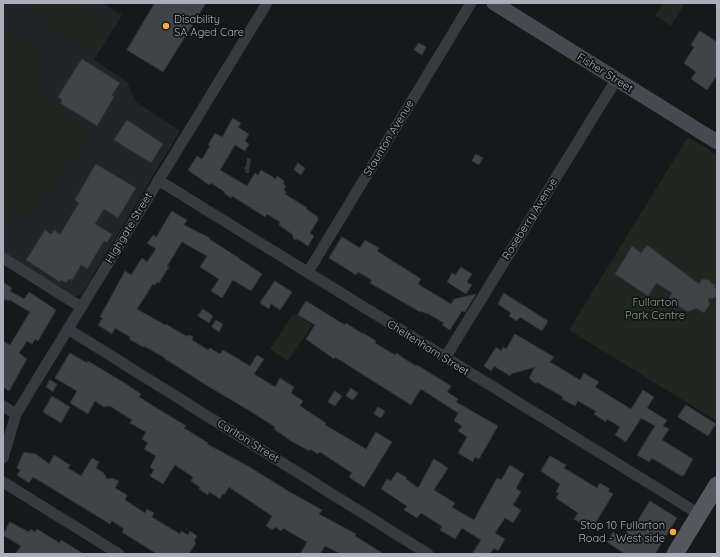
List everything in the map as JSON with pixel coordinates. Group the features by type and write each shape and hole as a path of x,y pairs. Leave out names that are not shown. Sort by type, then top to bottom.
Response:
{"main road":[{"path":"675,554 717,485"}],"street":[{"name":"Highgate Street","path":"3,458 16,414 267,3"},
{"name":"Staunton Avenue","path":"308,272 471,3"},
{"name":"Fisher Street","path":"494,3 717,142"},
{"name":"Roseberry Avenue","path":"445,358 616,80"},
{"name":"Cheltenham Street","path":"158,180 699,514"},
{"path":"3,258 81,307"},
{"name":"Carlton Street","path":"68,329 428,554"},
{"path":"3,406 16,414"},
{"path":"3,482 119,554"}],"shaded area":[{"path":"3,3 102,3 122,15 94,60 127,82 136,102 180,131 81,295 73,296 3,253"},
{"path":"247,158 251,159 249,173 246,173 244,168 246,166"}],"green space":[{"path":"34,3 55,3 44,21 29,11"},
{"path":"57,3 78,3 60,31 45,22"},
{"path":"80,3 95,12 76,41 61,32"},
{"path":"663,3 685,3 671,26 655,16"},
{"path":"97,13 112,22 93,52 78,42"},
{"path":"3,28 40,50 36,59 42,93 87,126 81,146 42,200 15,219 3,223"},
{"name":"Fullarton Park Centre","path":"688,137 717,155 717,421 569,330"},
{"path":"294,313 312,325 288,361 270,349"}],"building":[{"name":"Disability SA Aged Care","path":"155,3 206,3 163,72 127,50"},
{"path":"700,31 717,42 717,75 707,90 691,79 696,72 684,63 694,47 691,45"},
{"path":"419,43 426,47 422,55 414,50"},
{"path":"82,59 120,83 112,95 114,97 97,126 60,103 62,100 58,97"},
{"path":"233,118 241,123 238,127 249,134 245,141 249,144 245,151 235,145 220,170 247,186 255,173 258,175 261,170 276,179 277,176 284,181 283,184 286,186 284,190 286,192 285,194 317,216 318,220 310,233 314,236 308,246 299,240 294,240 292,234 279,225 280,222 267,214 265,217 232,196 231,198 224,193 225,192 211,183 209,185 188,170 197,156 202,159 210,146 208,145 215,133 222,137"},
{"path":"127,120 163,144 151,163 114,140"},
{"path":"476,154 483,158 479,165 472,161"},
{"path":"298,163 305,168 301,175 294,170"},
{"path":"96,164 136,188 118,218 104,209 95,224 112,234 107,243 104,241 87,269 81,265 72,280 69,279 66,283 61,280 60,282 26,260 45,230 51,234 54,230 60,234 79,203 75,200"},
{"path":"172,211 187,220 184,225 210,238 209,239 262,274 251,291 233,280 222,298 211,291 219,279 200,267 207,256 182,242 167,266 169,267 159,283 157,282 155,285 153,284 137,309 186,336 189,335 193,337 192,340 208,350 210,348 220,354 223,350 250,366 257,355 264,359 254,374 275,387 280,378 294,387 291,393 303,401 300,406 326,423 325,425 366,449 376,432 392,442 364,487 349,477 352,473 320,452 318,454 310,449 309,451 291,441 274,429 275,427 165,358 129,339 130,337 115,328 112,334 98,325 103,318 100,317 125,271 131,275 142,258 147,262 156,249 147,243 153,235 156,237"},
{"path":"342,237 360,248 365,240 379,248 377,251 421,279 418,284 451,304 454,299 476,294 465,312 462,311 450,330 442,325 444,323 427,313 420,312 370,283 372,280 358,272 356,275 329,258"},
{"path":"647,245 699,284 702,279 709,280 711,283 716,285 714,288 717,289 717,294 715,298 708,299 710,304 704,313 696,308 688,312 675,304 674,305 668,300 672,293 656,283 648,296 615,274 632,246 641,253"},
{"path":"461,267 472,274 467,282 472,285 466,294 447,282 452,273 455,275"},
{"path":"275,281 292,292 280,310 271,304 269,309 260,303"},
{"path":"3,282 12,288 10,291 24,299 29,292 56,310 38,341 35,339 32,344 27,341 19,353 27,359 9,391 3,387 3,341 10,345 30,312 10,300 8,301 5,299 3,303"},
{"path":"504,293 548,321 542,331 520,317 517,321 509,316 511,313 498,304"},
{"path":"306,301 345,325 346,323 363,333 376,341 375,343 395,355 397,353 451,386 447,392 458,399 456,402 498,426 479,459 475,457 473,462 458,453 467,437 458,431 462,426 454,421 458,413 421,389 411,405 335,357 334,359 306,339 315,325 298,315"},
{"path":"203,309 213,316 209,323 198,316"},
{"path":"216,320 223,324 219,332 212,327"},
{"path":"515,334 554,357 550,362 580,380 584,373 599,382 595,387 631,409 643,390 654,397 647,408 667,420 663,426 669,429 662,440 693,459 684,475 681,476 652,458 649,462 637,455 655,426 641,418 626,442 615,435 620,427 607,419 606,422 594,414 596,411 578,401 575,406 562,399 563,397 537,382 536,384 529,378 535,367 511,374 510,376 494,366 491,371 484,366 496,347 501,351 503,347 506,349"},
{"path":"70,353 87,363 88,361 123,382 141,394 139,397 186,426 184,428 208,443 207,444 248,466 322,510 319,514 356,534 355,536 384,554 341,554 325,546 320,554 300,554 307,542 283,528 281,531 275,527 273,530 266,526 272,516 229,487 220,499 209,492 208,495 191,481 193,477 175,465 163,484 150,476 154,470 150,467 156,456 144,449 148,443 142,439 146,432 130,423 132,420 110,406 104,407 95,401 88,414 70,403 77,391 55,378"},
{"path":"50,380 57,384 53,392 46,387"},
{"path":"351,388 358,393 353,400 346,396"},
{"path":"335,391 342,396 335,406 328,402"},
{"path":"52,396 70,407 61,423 43,412"},
{"path":"686,405 716,424 708,436 678,417"},
{"path":"378,407 385,411 381,418 374,414"},
{"path":"24,452 36,454 49,464 54,455 70,465 68,468 81,476 92,458 99,462 96,468 104,473 107,479 112,478 119,481 115,488 127,495 125,500 145,513 147,509 154,513 152,517 180,534 181,531 188,535 190,531 197,536 194,541 196,543 189,554 157,554 122,532 124,529 112,521 110,524 33,477 29,483 17,475 20,470 17,468"},
{"path":"550,456 566,465 564,468 597,488 600,483 610,489 608,491 613,494 591,530 574,519 578,513 556,498 559,493 556,492 560,484 541,471"},
{"path":"434,459 448,468 434,490 455,503 452,507 474,520 497,478 501,480 510,465 524,474 516,488 521,492 513,505 521,510 513,523 505,518 495,533 505,539 498,551 494,548 490,554 472,554 481,540 462,528 455,539 440,530 442,526 421,513 417,518 404,510 407,506 381,489 387,479 391,481 397,472 407,478 406,479 418,488"},
{"path":"650,501 677,518 655,554 625,554 607,542 613,532 623,538 628,529 631,531"},
{"path":"10,522 29,532 31,529 35,532 37,529 60,543 61,540 84,554 15,554 21,546 3,535"}],"place":[{"name":"Disability SA Aged Care","path":"166,26"},
{"name":"Stop 10 Fullarton Road - West side","path":"673,532"}]}
